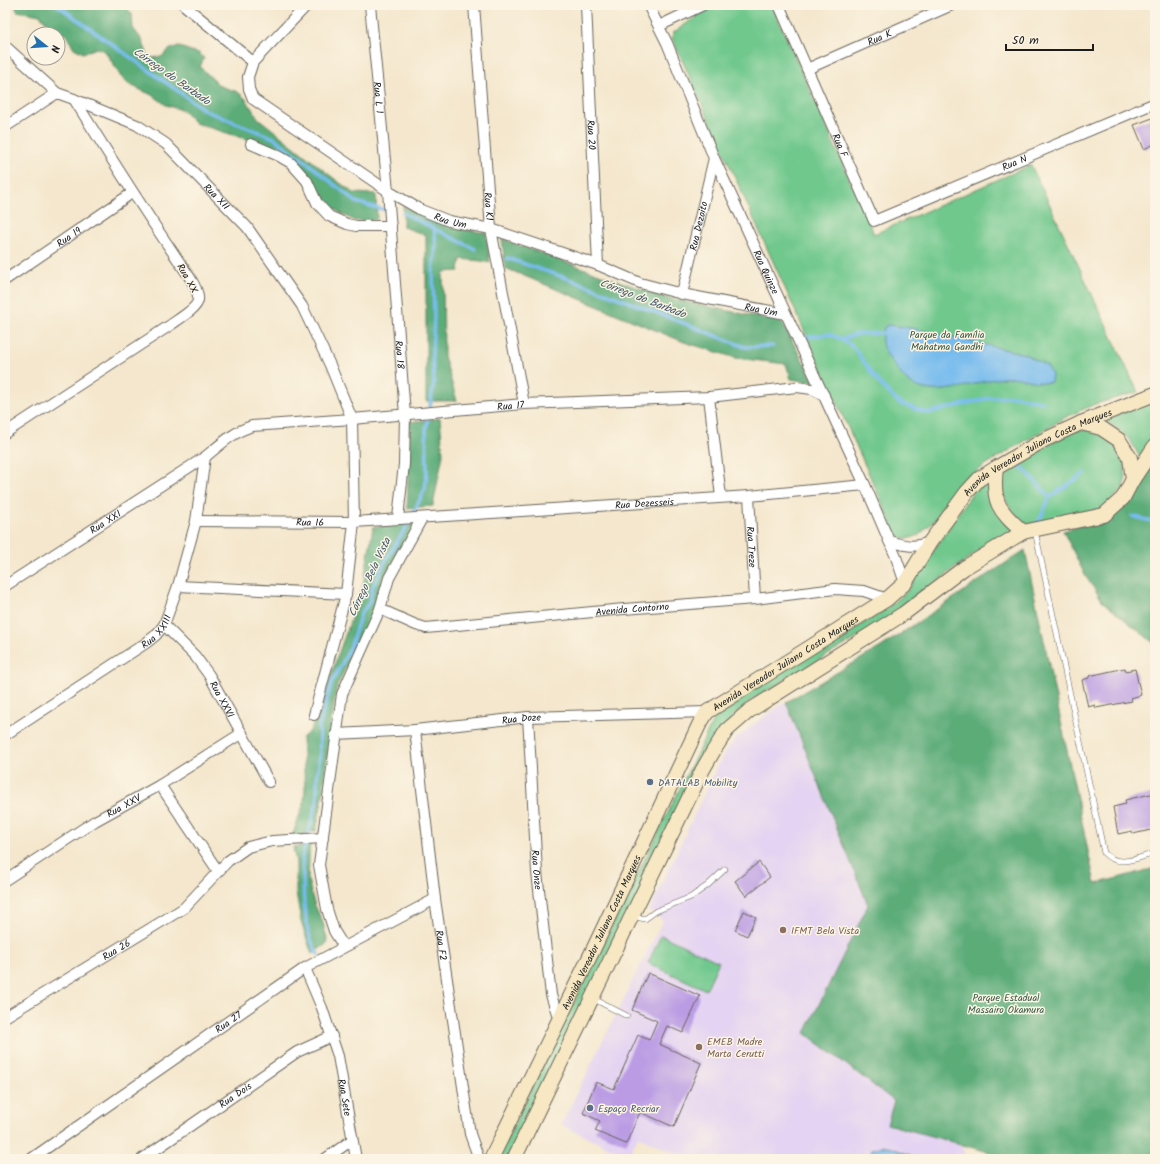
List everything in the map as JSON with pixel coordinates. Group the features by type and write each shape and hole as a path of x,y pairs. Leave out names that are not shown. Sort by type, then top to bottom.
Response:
{"main road":[{"name":"Avenida Vereador Juliano Costa Marques","path":"491,1159 593,950 699,725 707,712 887,599 905,583 930,542 967,492 979,479 1044,440 1155,394"},
{"path":"1081,424 1101,428 1118,440 1130,458 1133,479"},
{"path":"996,468 994,486 997,503 1006,517 1029,531 1104,515 1123,498 1133,479 1155,446"},
{"name":"Avenida Vereador Juliano Costa Marques","path":"514,1159 702,771 727,730 749,711 903,614 964,568 1029,531"}],"street":[{"path":"184,5 253,62"},
{"name":"Rua Um","path":"307,5 253,62 248,77 249,90 253,99 388,191 421,210 450,221 491,229 598,265 640,283 682,294 786,314"},
{"name":"Rua L 1","path":"370,5 388,191"},
{"name":"Rua K1","path":"474,5 491,229 524,404"},
{"name":"Rua 20","path":"586,5 598,265"},
{"name":"Rua Quinze","path":"648,5 670,50 714,158 865,485 905,583"},
{"path":"659,26 703,5"},
{"name":"Rua F","path":"779,5 874,221"},
{"name":"Rua K","path":"807,68 945,6"},
{"name":"Rua XII","path":"5,46 57,93 137,125 166,144 247,227 302,306 330,365 352,420"},
{"path":"5,127 57,93"},
{"name":"Rua XX","path":"5,433 169,326 196,306 198,300 197,292 192,282 132,193 74,99"},
{"name":"Rua N","path":"874,221 1155,103"},
{"path":"251,144 292,163 307,180 317,203 329,216 347,224 356,226 391,226"},
{"name":"Rua Dezoito","path":"682,294 714,158"},
{"name":"Rua 18","path":"388,191 405,415 404,464 400,518"},
{"name":"Rua 19","path":"5,280 132,193"},
{"name":"Rua 17","path":"205,457 233,434 252,426 352,420 524,404 709,398 797,387 812,389 824,395"},
{"path":"709,398 721,497"},
{"path":"314,715 346,594 354,522 352,420"},
{"name":"Rua XXIII","path":"5,735 146,642 156,635 164,625 178,586 196,521 205,457"},
{"name":"Rua XXI","path":"5,586 205,457"},
{"name":"Rua Dezesseis","path":"421,518 749,496 865,485"},
{"name":"Rua Treze","path":"749,496 755,599"},
{"name":"Rua 16","path":"196,521 354,522 400,518 421,518"},
{"path":"344,947 334,931 327,909 319,865 319,838 342,694 380,609 389,578 421,518"},
{"path":"889,541 906,546 917,546 930,542"},
{"path":"178,586 346,594"},
{"name":"Avenida Contorno","path":"380,609 416,625 432,628 624,609 755,599 835,589 864,591 887,599"},
{"name":"Rua XXVI","path":"164,625 195,656 209,675 269,782"},
{"name":"Rua Doze","path":"336,734 415,730 528,717 707,712"},
{"name":"Rua Onze","path":"528,717 538,872 547,968 550,995 559,1020"},
{"name":"Rua F2","path":"415,730 435,899 470,1134 479,1159"},
{"name":"Rua XXV","path":"5,880 95,821 160,785 242,734"},
{"path":"160,785 218,871"},
{"name":"Rua 26","path":"5,1017 184,908 228,861 248,847 272,840 319,838"},
{"name":"Rua 27","path":"31,1159 308,967 435,899"},
{"name":"Rua Sete","path":"308,967 338,1056 356,1159"},
{"name":"Rua Dois","path":"142,1159 297,1052 332,1036"},
{"path":"325,1159 352,1140"}],"lane":[{"path":"1029,531 1104,853 1112,860 1118,862 1155,853"},
{"path":"631,916 645,919 656,911 691,897 708,885 725,869"},
{"path":"592,997 626,1016"}],"shaded area":[{"name":"IFMT Bela Vista","path":"786,702 868,905 967,1159 689,1159 638,1136 629,1156 561,1125 663,920 649,911 721,759 736,738"}],"green space":[{"path":"15,5 124,5 132,14 133,28 142,40 149,58 161,57 175,47 199,53 204,58 200,67 220,86 238,92 245,98 258,118 354,193 376,194 377,219 355,221 340,213 322,199 309,176 281,150 195,123 182,110 166,105 154,96 130,85 121,77 105,51 97,48 83,53 74,48 66,36 66,26 49,26 40,15 17,11"},
{"name":"Parque da Família Mahatma Gandhi","path":"713,5 772,5 874,234 1031,165 1138,392 1095,404 1064,418 985,465 958,487 934,521 919,535 911,538 901,538 897,536 672,38 673,33"},
{"path":"403,206 447,226 486,233 490,262 461,259 459,271 443,272 444,356 457,401 426,401 426,235 403,227"},
{"path":"502,239 663,297 782,322 815,383 791,379 786,364 736,358 684,342 505,268"},
{"path":"1155,401 1155,436 1140,458 1132,444 1120,430 1101,419"},
{"path":"440,418 443,454 433,506 407,508 410,422"},
{"path":"1089,430 1109,438 1124,457 1126,478 1122,490 1101,509 1031,524 1023,521 1012,510 1004,494 1002,484 1003,471 1073,431"},
{"path":"1155,461 1155,644 1104,603 1086,577 1063,531 1107,519 1127,505"},
{"path":"991,477 1015,531 981,549 877,626 753,699 733,716 508,1159 497,1159 715,717 727,706 771,677 876,616 894,603 907,591 974,490"},
{"path":"415,522 381,585 372,614 337,686 331,722 323,796 316,831 292,837 304,802 305,787 302,738 310,731 320,711 332,671 363,586 373,527"},
{"name":"Parque Estadual Massairo Okamura","path":"1025,550 1095,884 1155,868 1155,1159 1014,1159 887,1124 894,1101 805,1033 868,905 786,702 881,647"},
{"path":"310,845 308,880 314,903 323,923 328,943 312,954 301,922 296,892 296,863 293,847"},
{"path":"661,935 719,962 706,990 648,963"}],"water":[{"path":"889,325 911,328 1025,354 1048,367 1052,375 1051,382 1047,383 1008,377 946,390 924,389 907,381 884,350 882,338 884,327"},
{"path":"881,1146 893,1148 919,1159 869,1159 872,1149"}],"building":[{"path":"1155,117 1155,144 1144,149 1134,125"},
{"path":"1125,668 1126,671 1135,669 1141,695 1131,698 1132,701 1096,708 1095,705 1088,707 1082,680 1089,678 1089,676"},
{"path":"1155,793 1155,829 1133,834 1132,831 1118,834 1113,807 1126,804 1125,800"},
{"path":"759,862 770,877 746,896 735,881"},
{"path":"744,911 756,917 747,936 735,930"},
{"path":"648,973 700,996 683,1033 667,1026 659,1044 701,1063 674,1127 640,1112 626,1144 595,1131 600,1121 583,1113 596,1082 614,1089 638,1035 649,1040 657,1021 632,1010"}],"waterway":[{"name":"Córrego do Barbado","path":"57,5 206,111 274,138 356,202 385,210"},
{"name":"Córrego do Barbado","path":"403,213 475,249"},
{"name":"Córrego Bela Vista","path":"318,954 308,931 304,904 302,857 317,801 317,778 320,754 319,727 332,682 350,648 361,613 369,603 373,586 387,558 408,524 425,489 427,470 426,430 434,382 432,353 434,318 433,272 436,245 434,228"},
{"name":"Córrego do Barbado","path":"507,258 575,281 745,347 773,346"},
{"path":"842,339 857,334 882,333"},
{"name":"Córrego do Barbado","path":"807,337 828,334 842,339 854,348 879,383 899,403 927,413 989,398 1015,396 1043,402"},
{"path":"1018,463 1050,497 1039,521"},
{"path":"1050,497 1085,473"},
{"name":"Córrego do Barbado","path":"1132,516 1155,522"}],"place":[{"name":"DATALAB Mobility","path":"650,782"},
{"name":"IFMT Bela Vista","path":"783,930"},
{"name":"EMEB Madre Marta Cerutti","path":"699,1047"},
{"name":"Espaço Recriar","path":"590,1108"}]}
